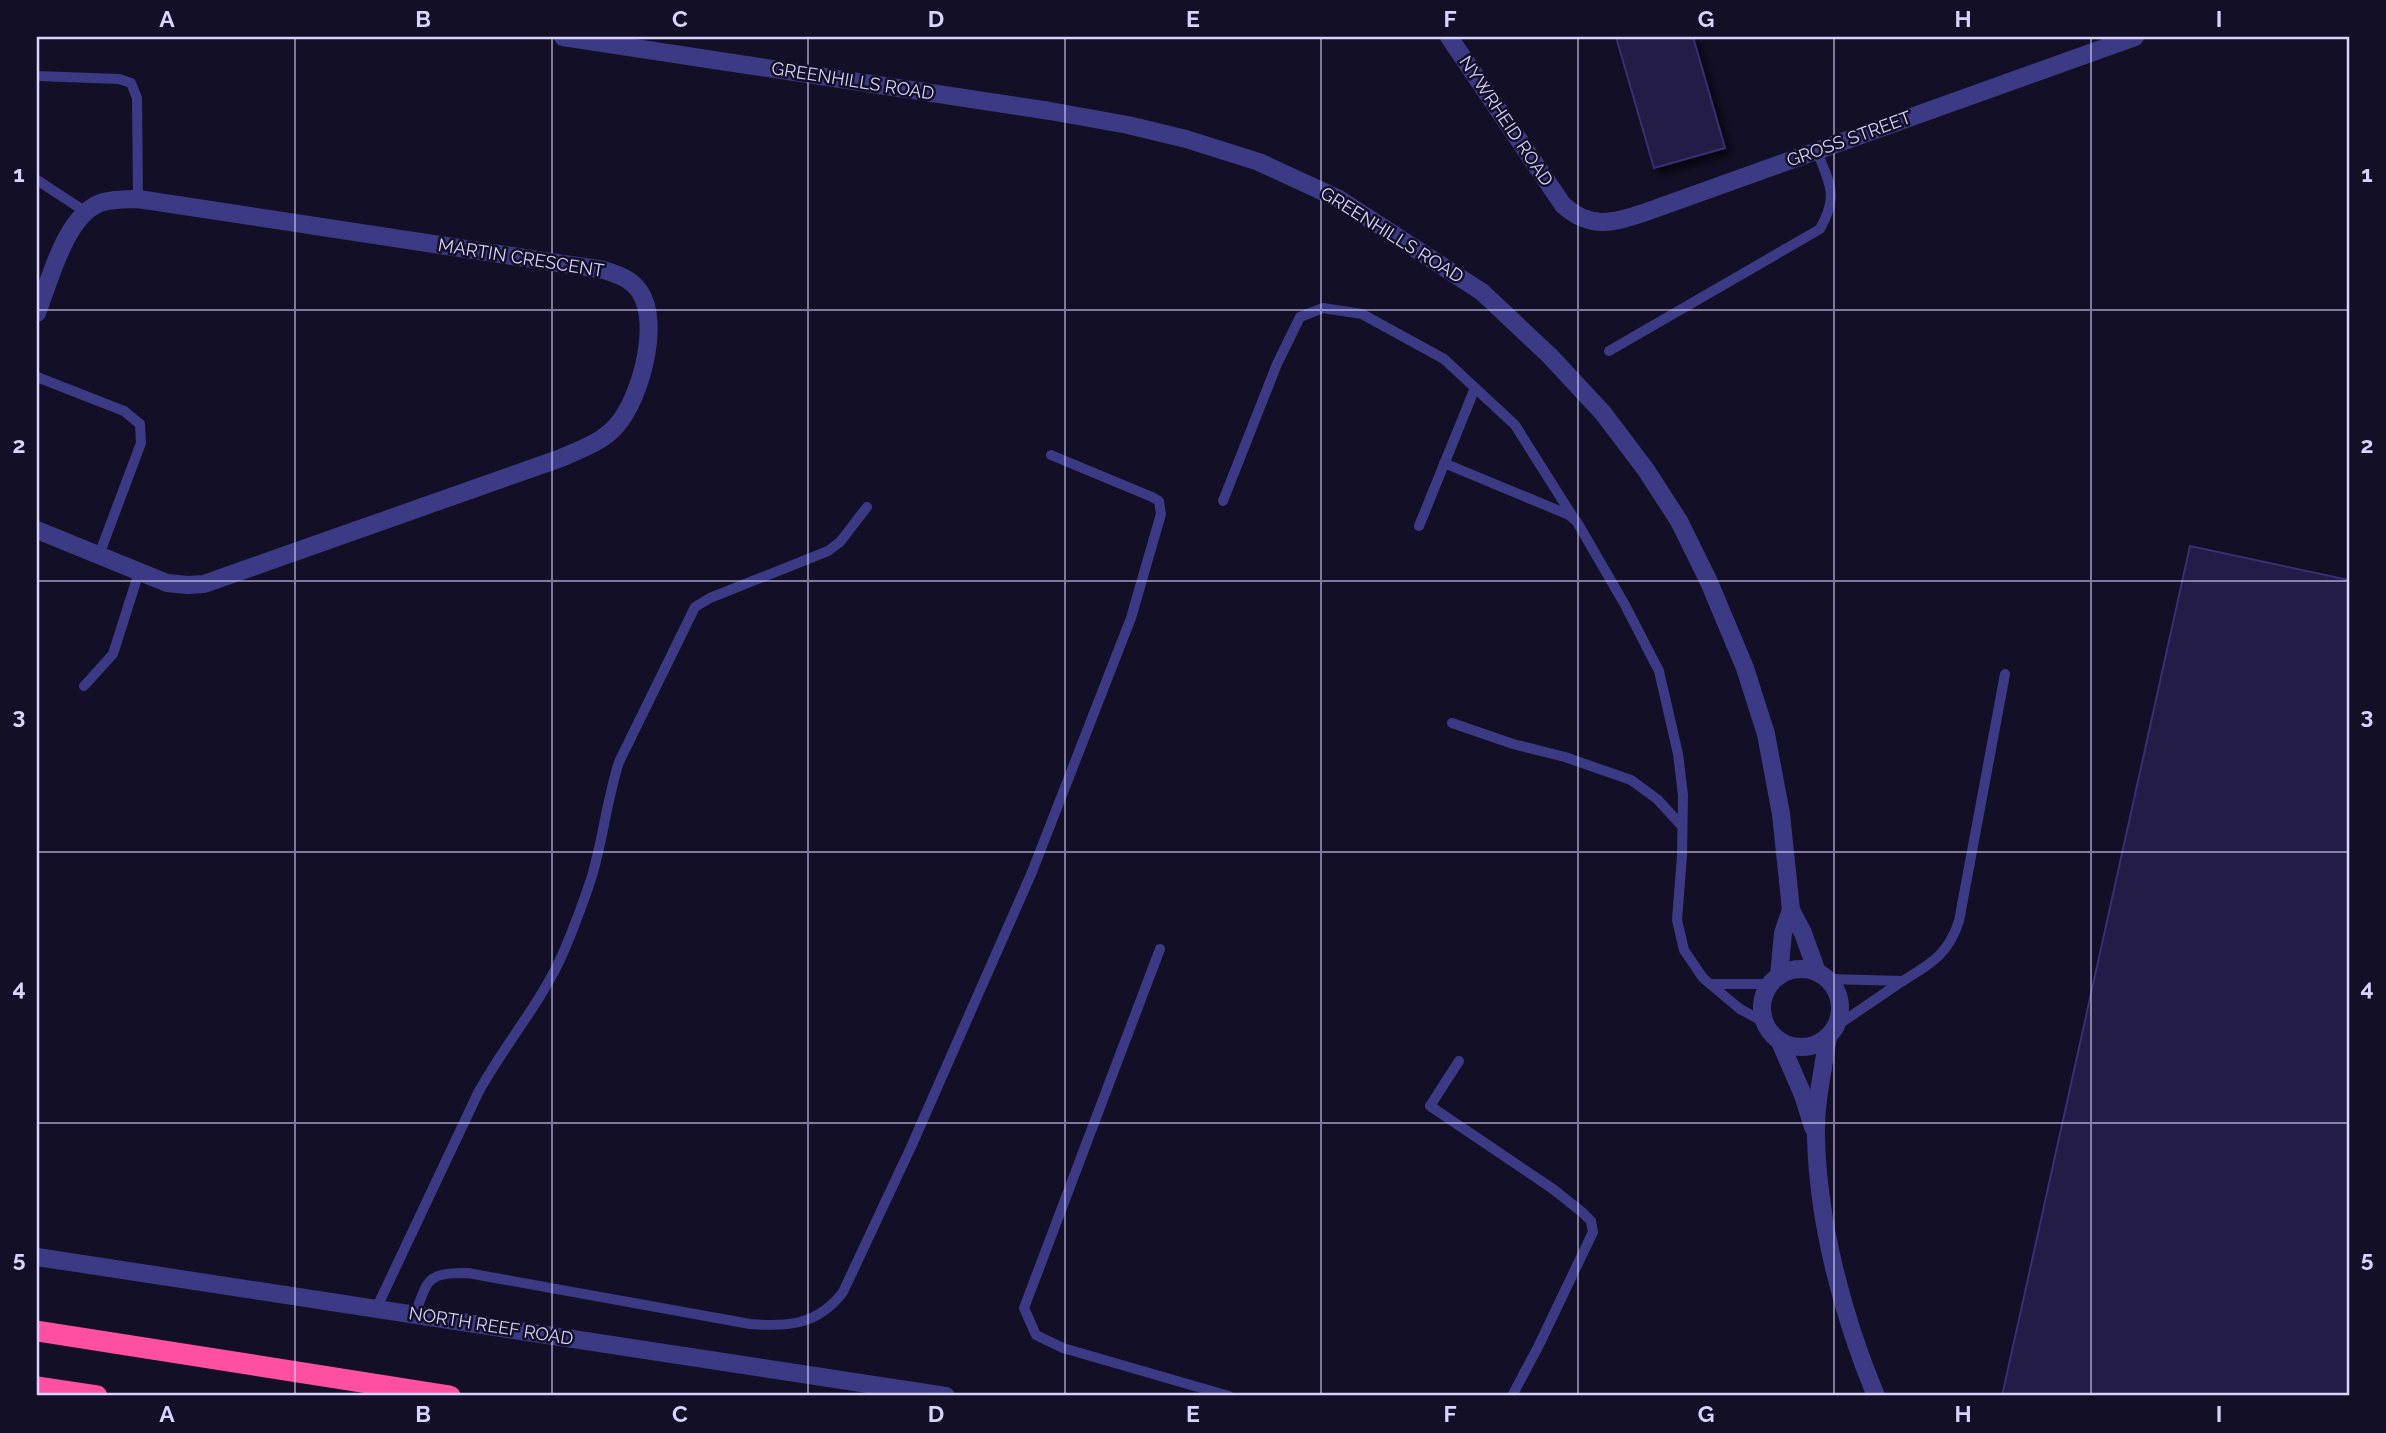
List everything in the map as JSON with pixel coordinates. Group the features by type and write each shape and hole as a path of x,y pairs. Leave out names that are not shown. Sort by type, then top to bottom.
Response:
{"highway":[{"path":"37,1331 450,1396"},
{"path":"37,1387 97,1396"}],"street":[{"name":"GREENHILLS ROAD","path":"563,37 1050,111 1129,125 1186,139 1259,162 1339,199 1482,292 1550,356 1603,413 1646,470 1672,511 1709,582 1745,668 1766,734 1781,814 1791,910 1822,976"},
{"name":"NYWRHEID ROAD","path":"1449,37 1563,205"},
{"name":"GROSS STREET","path":"1563,205 1582,218 1601,222 1620,220 2135,37"},
{"name":"MARTIN CRESCENT","path":"37,530 167,583 204,584 561,458 593,443 616,427 629,408 642,373 649,334 649,316 641,293 624,277 604,270 138,199 101,203 86,212"},
{"path":"37,313 70,230 86,212"},
{"name":"GREENHILLS ROAD","path":"1774,980 1783,933 1791,910"},
{"path":"1832,1031 1818,1044 1805,1047 1792,1047 1780,1042 1770,1033 1764,1022 1761,1009 1763,996 1774,980 1791,970 1804,969 1822,976 1835,989 1840,1002 1840,1014 1832,1031 1818,1107 1816,1138 1823,1207 1840,1289 1861,1359 1876,1396"},
{"path":"1780,1042 1803,1095 1816,1138"},
{"name":"NORTH REEF ROAD","path":"37,1257 946,1396"}],"lane":[{"path":"37,76 119,79 131,83 137,98 138,199"},
{"path":"1609,351 1820,229 1832,201 1831,188 1817,151"},
{"path":"37,180 86,212"},
{"path":"1223,501 1277,364 1300,317 1323,308 1362,314 1444,359 1515,425 1577,522 1635,623 1659,671 1678,754 1683,795 1677,920 1684,950 1696,969 1711,984 1740,1009 1764,1022"},
{"path":"37,377 124,411 140,424 141,443 99,555"},
{"path":"1419,526 1475,388"},
{"path":"415,1315 426,1283 446,1273 468,1273 736,1321 779,1326 808,1319 836,1301 851,1276 911,1147 1032,872 1131,618 1161,514 1159,501 1152,496 1051,455"},
{"path":"1444,463 1569,515 1577,522"},
{"path":"376,1309 478,1093 564,952 592,875 619,762 695,607 710,598 828,551 840,542 867,507"},
{"path":"85,686 113,654 139,572"},
{"path":"1832,1031 1903,981 1919,973 1954,938 2005,674"},
{"path":"1452,723 1631,780 1657,799 1682,826"},
{"path":"1160,949 1024,1308 1036,1335 1063,1348 1229,1396"},
{"path":"1822,976 1903,981"},
{"path":"1711,984 1774,980"},
{"path":"1459,1061 1430,1106 1553,1189 1591,1221 1593,1232 1512,1396"}],"building":[{"path":"1616,37 1693,37 1725,148 1654,168"},
{"path":"2190,546 2349,580 2349,1396 2002,1396"}]}
